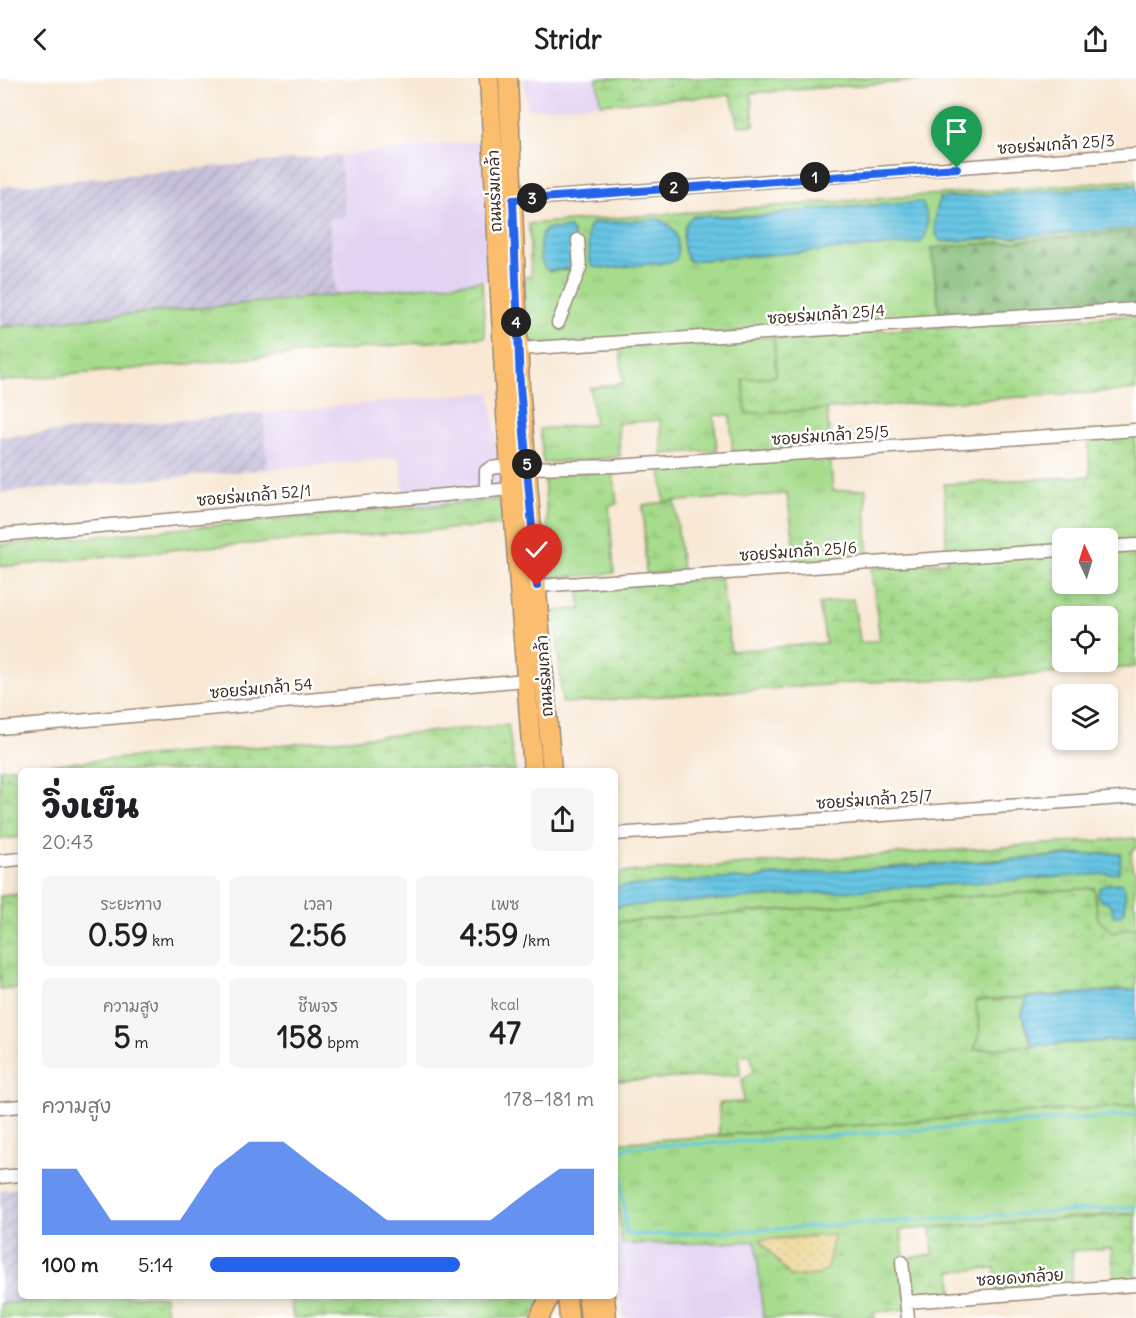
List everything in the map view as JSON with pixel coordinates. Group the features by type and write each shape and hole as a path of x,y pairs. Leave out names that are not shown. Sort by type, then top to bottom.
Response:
{"main road":[{"name":"ถนนร่มเกล้า","path":"489,78 497,253 518,467 537,586 552,768"},
{"name":"ถนนร่มเกล้า","path":"508,78 518,349 518,467 511,489 533,768"},
{"path":"539,1318 548,1299"},
{"path":"567,1299 569,1318"},
{"path":"587,1299 590,1318"},
{"path":"604,1299 607,1318"}],"street":[{"name":"ซอยร่มเกล้า 25/3","path":"513,200 1136,154"},
{"path":"558,322 580,268 578,240"},
{"name":"ซอยร่มเกล้า 25/4","path":"518,349 1136,309"},
{"name":"ซอยร่มเกล้า 25/5","path":"518,467 615,466 1136,430"},
{"path":"486,490 486,471 491,468 518,467"},
{"name":"ซอยร่มเกล้า 52/1","path":"0,535 511,489"},
{"path":"1118,546 1136,545"},
{"name":"ซอยร่มเกล้า 25/6","path":"537,586 1052,551"},
{"name":"ซอยร่มเกล้า 54","path":"0,728 525,680"},
{"name":"ซอยร่มเกล้า 25/7","path":"618,834 1136,797"},
{"path":"0,861 18,859"},
{"path":"0,1108 18,1106"},
{"path":"0,1177 18,1175"},
{"path":"902,1262 908,1318"},
{"name":"ซอยดงกล้วย","path":"907,1302 1136,1285"}],"shaded area":[{"path":"524,78 597,78 600,104 528,109"},
{"path":"484,141 491,280 336,295 329,219 345,216 339,155"},
{"path":"339,155 346,216 329,219 336,295 0,327 0,187"},
{"path":"490,392 502,499 406,509 400,458 268,469 263,413"},
{"path":"263,413 268,469 0,493 0,437"},
{"path":"18,1188 18,1299 64,1299 0,1304 0,1190"},
{"path":"757,1240 763,1318 624,1318 618,1283 618,1245"}],"green space":[{"path":"597,78 943,79 751,93 754,125 739,126 731,95 600,104"},
{"path":"1136,180 1136,185 940,198 941,242 1136,228 1136,231 931,248 940,319 527,345 523,277 531,276 529,224","holes":["885,204 813,251 689,261 684,249 685,233 693,216 765,216","542,234 570,270 549,271 541,259"]},
{"path":"1136,231 1136,305 940,319 931,248"},
{"path":"482,281 485,337 0,381 0,327"},
{"path":"1136,315 1136,390 746,414 743,379 776,376 774,337"},
{"path":"774,337 776,376 746,413 827,409 830,446 733,454 730,415 714,415 717,450 662,454 660,420 618,423 620,457 543,463 540,429 595,424 590,388 623,383 620,347"},
{"path":"1135,435 1136,667 1118,668 1118,606 1052,606 1052,672 1072,672 1007,677 868,682 562,703 555,611 581,609 579,589 721,578 731,651 826,643 819,604 853,599 860,640 863,643 880,640 871,568 947,562 944,484 1090,476 1088,438"},
{"path":"830,454 833,491 866,489 868,558 797,562 787,494 664,502 661,466"},
{"path":"613,471 617,504 609,506 614,573 551,578 544,477 551,473"},
{"path":"502,499 502,525 180,549 0,567 0,545"},
{"path":"675,501 682,571 646,574 643,505"},
{"path":"508,725 515,768 18,768 18,837 0,839 0,769"},
{"path":"1136,838 1136,848 1131,852 1132,868 1136,871 1134,903 1136,905 1136,927 1113,933 1098,919 1094,888 618,922 618,907 1083,854 766,876 752,880 736,878 618,887 618,873"},
{"path":"1094,888 1098,919 1113,933 1136,927 1136,989 975,1001 980,1031 974,1050 1136,1039 1136,1105 719,1135 719,1103 743,1102 742,1080 754,1070 750,1054 739,1056 740,1075 618,1081 618,922"},
{"path":"18,894 18,988 0,990 0,896"},
{"path":"1027,998 1022,1013 1032,1046 974,1051 980,1031 975,1001"},
{"path":"1136,1105 1136,1213 901,1230 909,1309 874,1312 875,1318 763,1318 756,1241 622,1244 618,1211 618,1143"},
{"path":"1136,1214 1136,1281 1115,1282 1111,1248 1072,1251 1072,1285 996,1291 995,1268 951,1271 953,1293 906,1294 903,1258 933,1255 931,1228"},
{"path":"64,1299 165,1299 167,1318 0,1318 0,1304"},
{"path":"290,1299 543,1299 531,1318 293,1318"}],"sand":[{"path":"834,1235 827,1269 818,1275 791,1277 760,1240"}],"water":[{"path":"1136,185 1136,228 941,242 936,233 936,215 940,198"},
{"path":"921,202 926,211 927,229 920,243 689,261 684,250 685,226 692,216 765,216 787,212"},
{"path":"659,219 676,234 677,258 672,262 609,268 593,267 590,262 588,229 592,223"},
{"path":"570,228 575,242 575,268 549,271 540,257 543,233 546,229"},
{"path":"1121,854 1119,873 618,907 618,887 736,878 752,880 766,876"},
{"path":"1122,883 1125,889 1125,911 1120,916 1113,916 1112,906 1108,902 1102,902 1098,897 1099,888 1107,884"},
{"path":"1136,989 1136,1039 1032,1046 1022,1013 1027,998"}],"waterway":[{"path":"1136,1115 630,1147 619,1150 626,1232 629,1235 723,1232 1136,1207"}],"route":[{"path":"537,586 516,325 513,200 957,168"}]}
